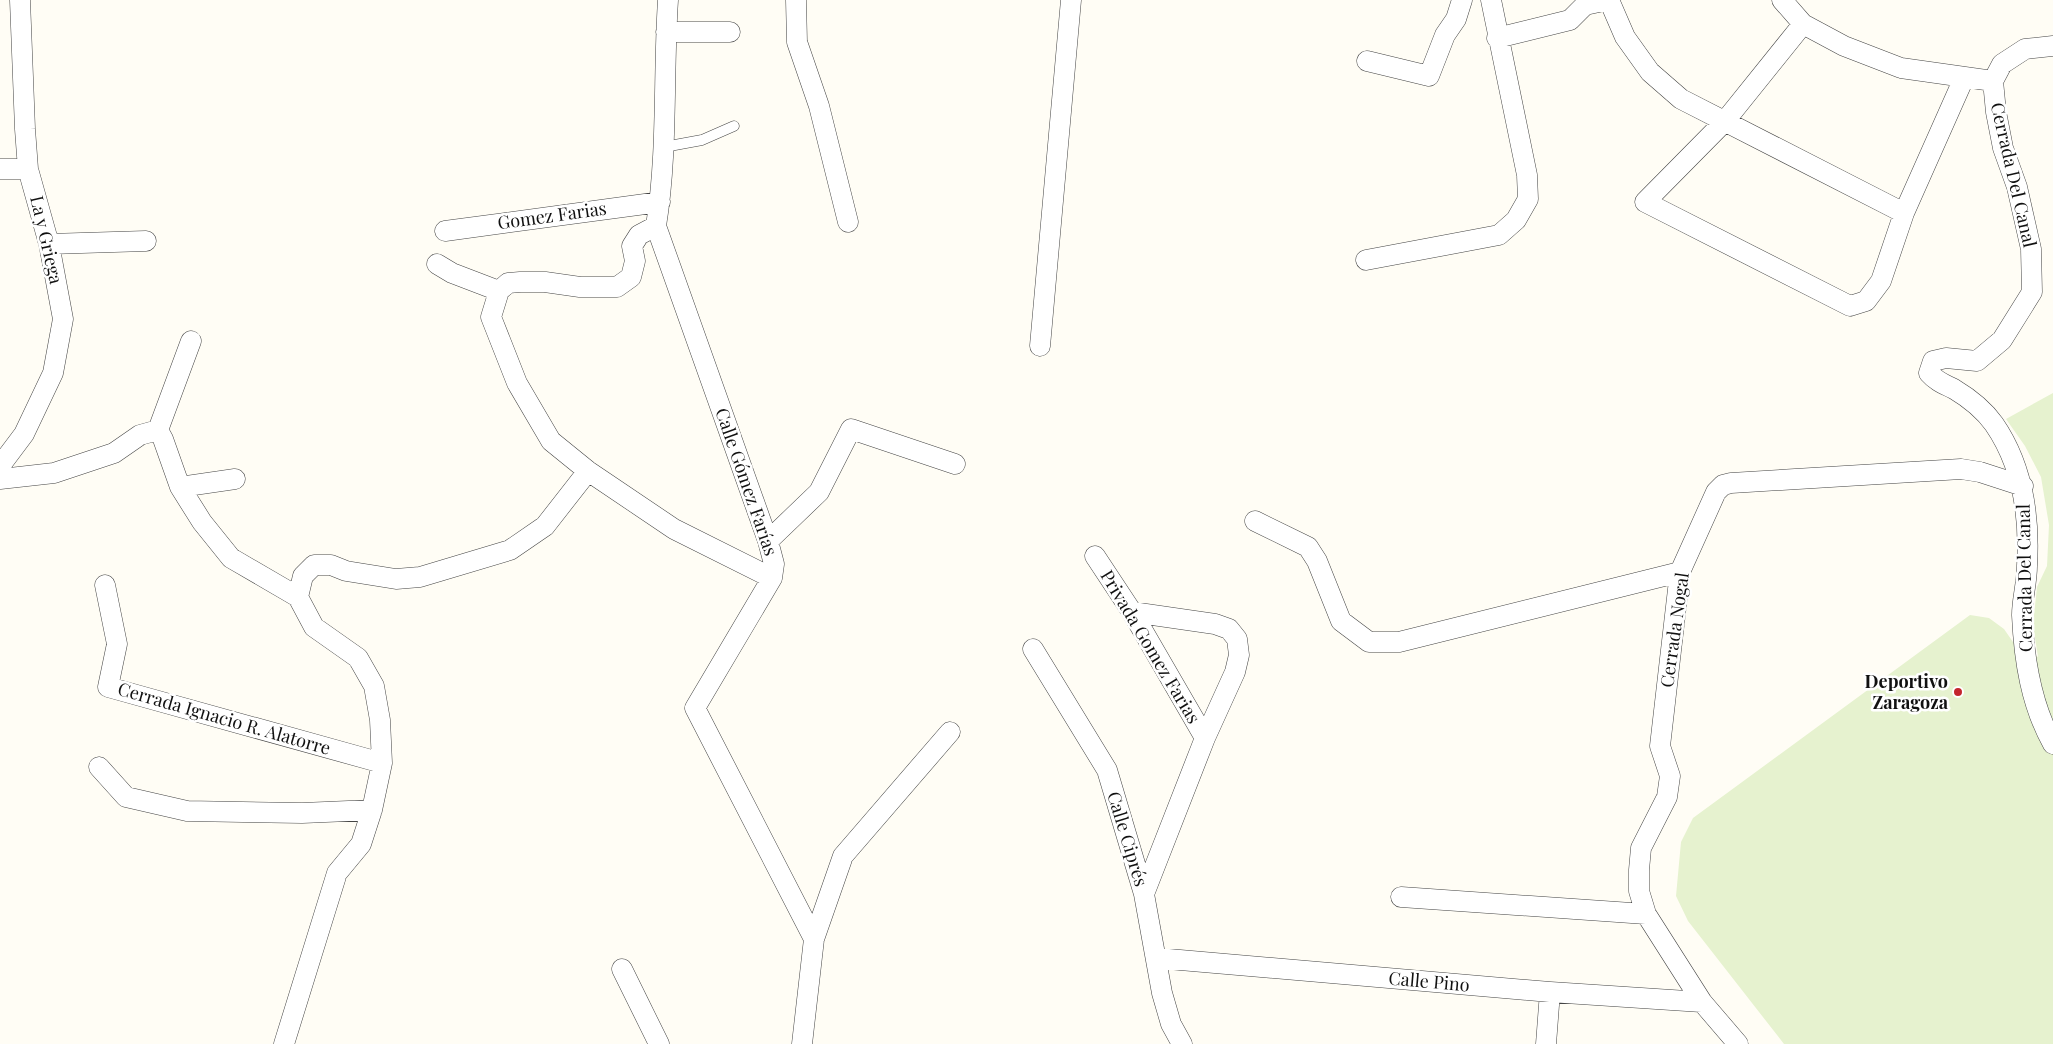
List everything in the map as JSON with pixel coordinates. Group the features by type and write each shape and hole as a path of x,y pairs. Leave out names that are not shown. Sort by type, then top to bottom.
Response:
{"street":[{"name":"La y Griega","path":"0,466 24,434 53,373 63,319 49,244 28,169 20,0"},
{"name":"Calle Gómez Farías","path":"668,0 664,147 660,202 656,226 768,541 774,564 772,578 695,708 814,939"},
{"path":"796,0 797,42 819,106 848,222"},
{"path":"1040,346 1071,0"},
{"path":"1367,60 1429,76 1446,35 1456,19 1462,0"},
{"path":"1366,260 1498,235 1516,220 1528,199 1527,174 1491,0"},
{"path":"1498,38 1570,20 1585,5 1608,0 1625,37 1650,72 1680,99 1904,213"},
{"path":"1782,0 1803,24 1844,46 1901,68 1993,81"},
{"path":"1803,24 1725,121 1645,202 1850,306 1866,302 1881,281 1904,213 1964,78"},
{"path":"666,32 730,32"},
{"name":"Cerrada Del Canal","path":"2053,46 2025,49 2002,64 1993,81 1996,112 2003,148 2017,187 2031,250 2032,292 2002,340 1977,361 1946,358 1933,361 1929,373 1938,383 1954,390 1976,404 1994,425 2011,457 2023,486 2027,515 2027,566 2022,614 2028,676 2044,728 2053,744"},
{"path":"0,169 28,169"},
{"name":"Gomez Farias","path":"445,231 660,202"},
{"path":"656,226 639,235 632,246 635,261 631,277 617,287 580,287 545,282 508,283 499,290 491,317 518,383 551,441 588,471 674,529 772,578"},
{"path":"49,244 146,241"},
{"path":"437,264 452,273 499,290"},
{"path":"191,341 158,430 180,487 202,522 231,558 298,597 314,627 358,658 374,686 380,720 382,764 372,810 361,844 337,873 284,1044"},
{"path":"768,541 819,492 851,429 955,464"},
{"path":"0,479 54,473 114,453 140,435 158,430"},
{"name":"Cerrada Nogal","path":"1738,1044 1702,1002 1646,914 1639,891 1638,870 1641,848 1667,797 1670,776 1660,746 1680,572 1716,492 1723,485 1731,483 1961,469 1980,472 2023,486"},
{"path":"298,597 303,576 314,564 331,565 346,571 396,579 420,577 510,550 545,526 588,471"},
{"path":"180,487 235,479"},
{"path":"1255,521 1308,547 1317,561 1341,621 1369,642 1399,642 1680,572"},
{"name":"Privada Gomez Farias","path":"1095,556 1132,612 1204,738"},
{"name":"Cerrada Ignacio R. Alatorre","path":"105,586 117,644 108,687 382,764"},
{"path":"1132,612 1215,624 1230,629 1237,640 1239,655 1235,672 1204,738 1144,894"},
{"name":"Calle Ciprés","path":"1033,649 1107,770 1144,894 1162,993 1172,1024 1182,1044"},
{"path":"802,1044 814,939 843,856 950,732"},
{"path":"99,766 126,797 187,811 302,813 372,810"},
{"path":"1401,897 1646,914"},
{"name":"Calle Pino","path":"1157,958 1550,992 1702,1002"},
{"path":"622,969 659,1044"},
{"path":"1546,1044 1550,992"}],"lane":[{"path":"664,147 702,140 734,126"}],"green space":[{"name":"Deportivo Zaragoza","path":"2053,393 2053,1044 1784,1044 1688,921 1676,896 1681,842 1693,818 1970,615 1989,618 2004,629 2013,642 2038,657 2033,625 2037,587 2047,566 2049,525 2041,477 2025,446 2006,419"}],"place":[{"name":"Deportivo Zaragoza","path":"1958,692"}]}
